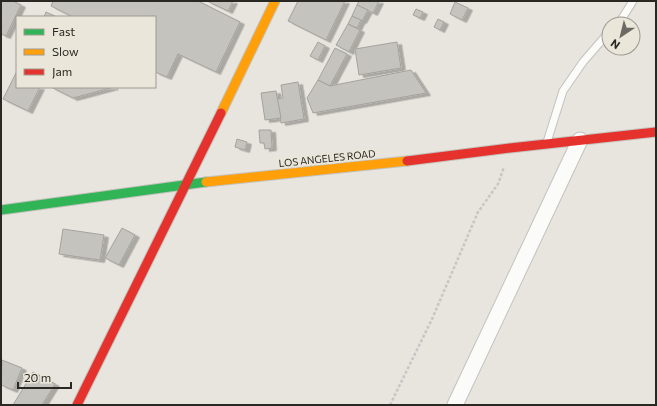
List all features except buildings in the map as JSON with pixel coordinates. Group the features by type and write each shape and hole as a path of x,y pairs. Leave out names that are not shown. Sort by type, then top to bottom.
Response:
{"main road":[{"path":"77,405 187,184 275,1"},
{"name":"LOS ANGELES ROAD","path":"1,210 187,184 419,160 510,148 656,132"}],"street":[{"path":"455,405 580,140"}],"lane":[{"path":"624,16 633,1"},
{"path":"547,144 563,91 601,42"}],"path":[{"path":"390,405 432,319 478,212 498,184 510,148"}],"traffic: fast":[{"path":"1,210 206,182"}],"traffic: slow":[{"path":"221,113 275,1"},
{"path":"206,182 407,161"}],"traffic: jam":[{"path":"77,405 221,113"},
{"path":"407,161 656,132"}]}
